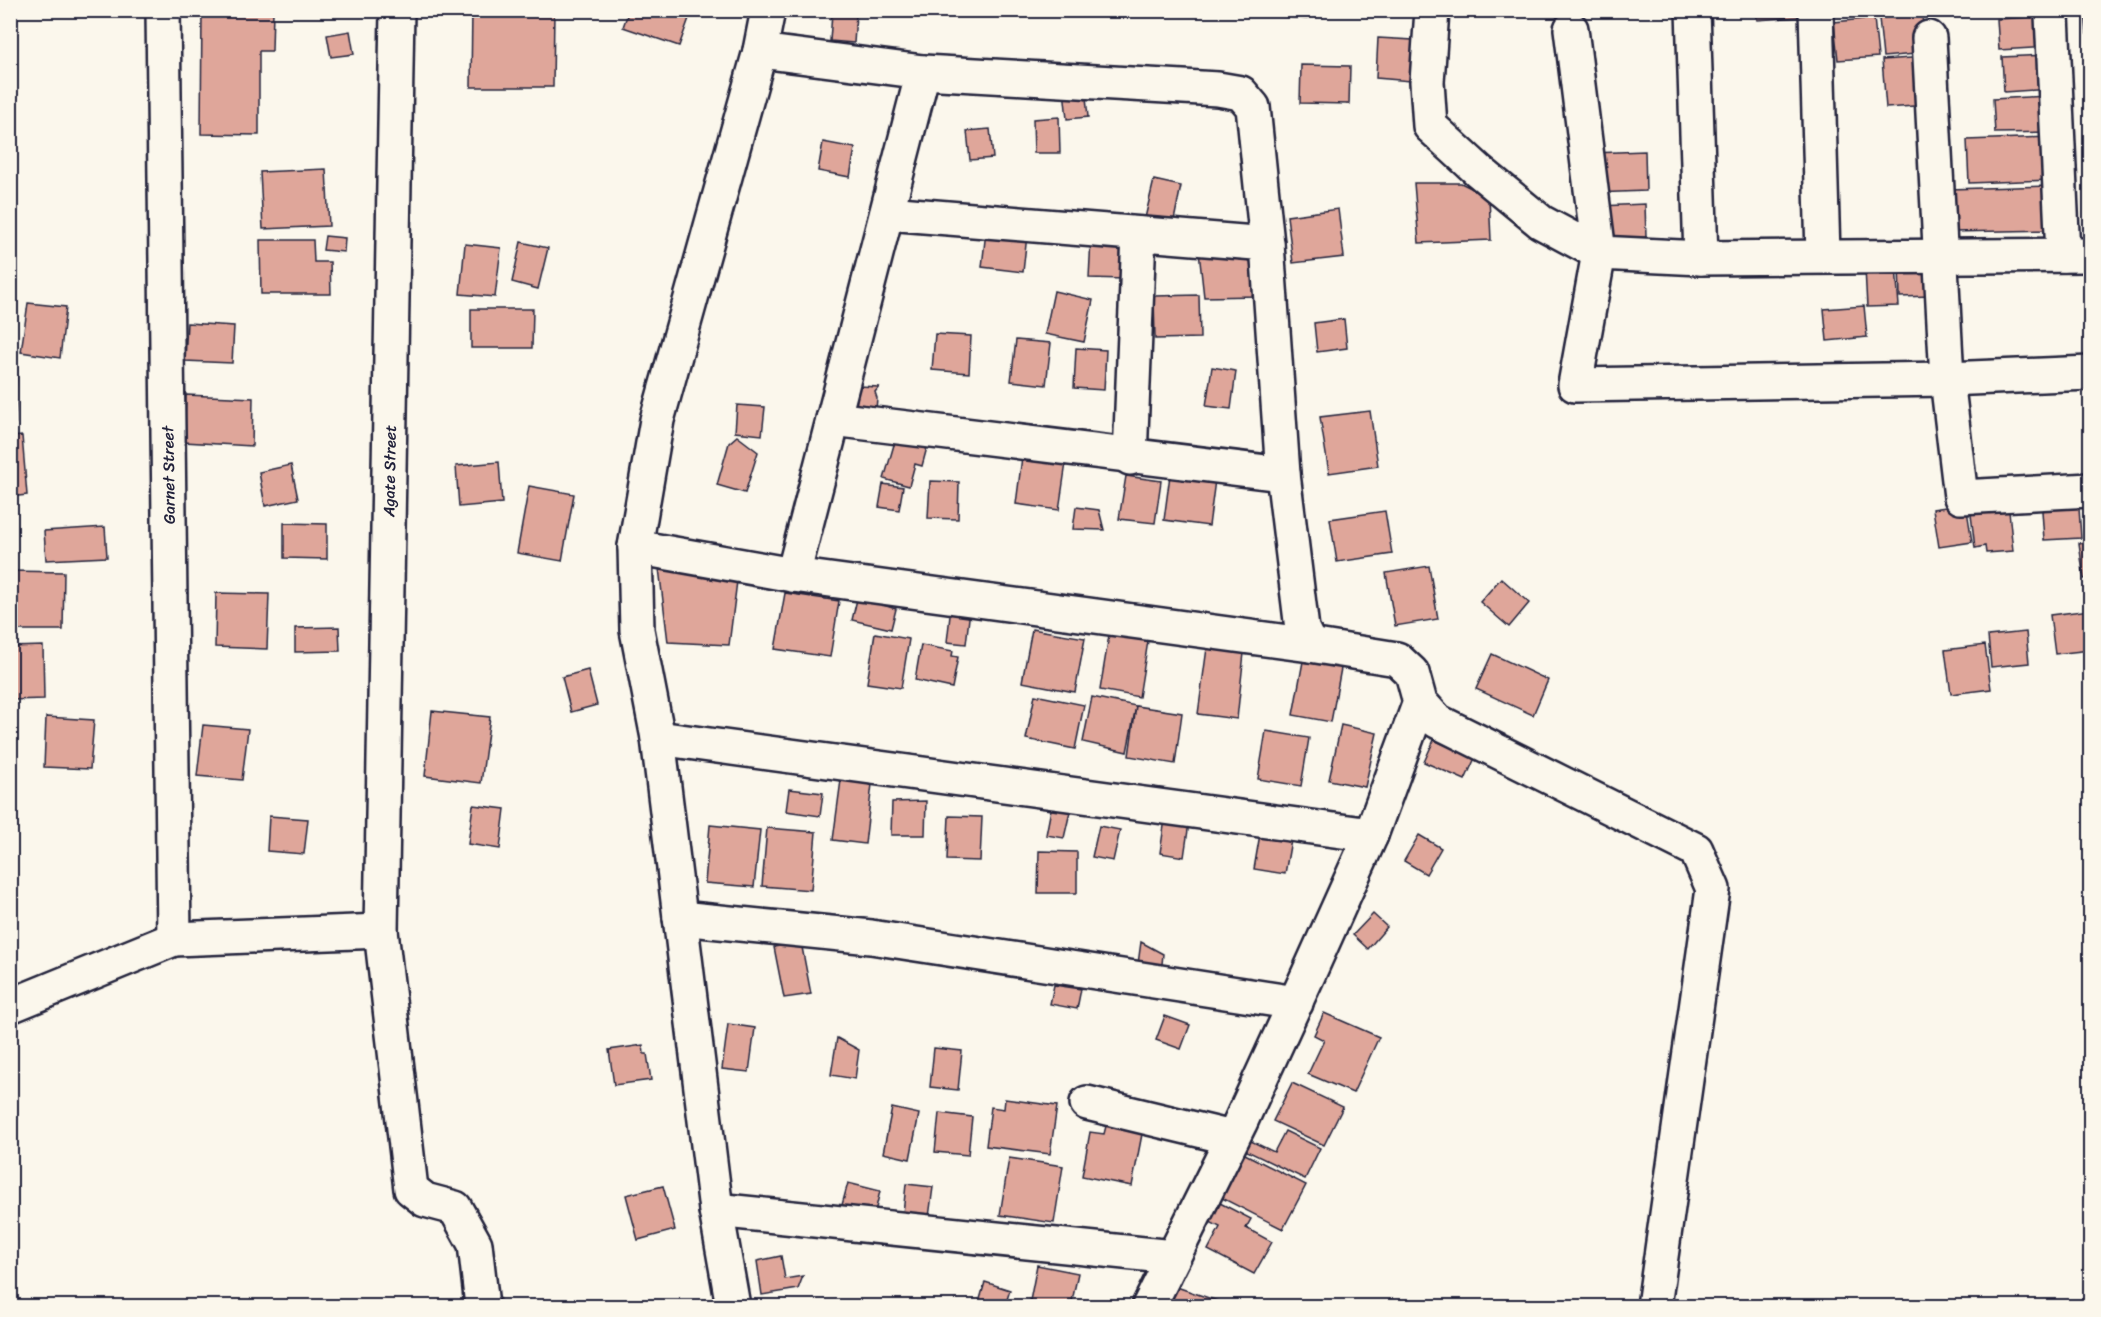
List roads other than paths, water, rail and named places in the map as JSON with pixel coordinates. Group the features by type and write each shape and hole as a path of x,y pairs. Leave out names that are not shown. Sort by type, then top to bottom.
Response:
{"street":[{"name":"Garnet Street","path":"163,10 174,939"},
{"name":"Agate Street","path":"397,10 381,931 411,1189 425,1200 455,1208 475,1244 482,1306"},
{"path":"733,1306 716,1210 658,738 637,630 635,547 657,420 760,51 768,10"},
{"path":"1432,10 1427,82 1430,126 1479,171 1541,222 1599,253 1701,258 1822,255 1940,257 2077,255 2052,15"},
{"path":"1693,10 1701,258"},
{"path":"1816,10 1822,255"},
{"path":"1571,29 1599,253 1575,385 1947,379 2091,373"},
{"path":"1929,38 1947,379 1960,497 2091,490"},
{"path":"760,51 923,72 1218,89 1241,93 1253,107 1267,244 1283,474 1302,629 1310,645"},
{"path":"793,575 923,72"},
{"path":"887,213 1267,244"},
{"path":"1130,458 1139,234"},
{"path":"833,419 1130,458 1283,474"},
{"path":"635,547 793,575 1310,645 1397,659 1412,673 1420,702 1437,721 1696,850 1713,890 1654,1306"},
{"path":"1149,1306 1296,1003 1371,835 1420,702"},
{"path":"658,738 1371,835"},
{"path":"680,918 871,937 1296,1003"},
{"path":"10,1006 174,939 381,931"},
{"path":"1087,1103 1232,1138"},
{"path":"716,1210 1173,1257"}]}
